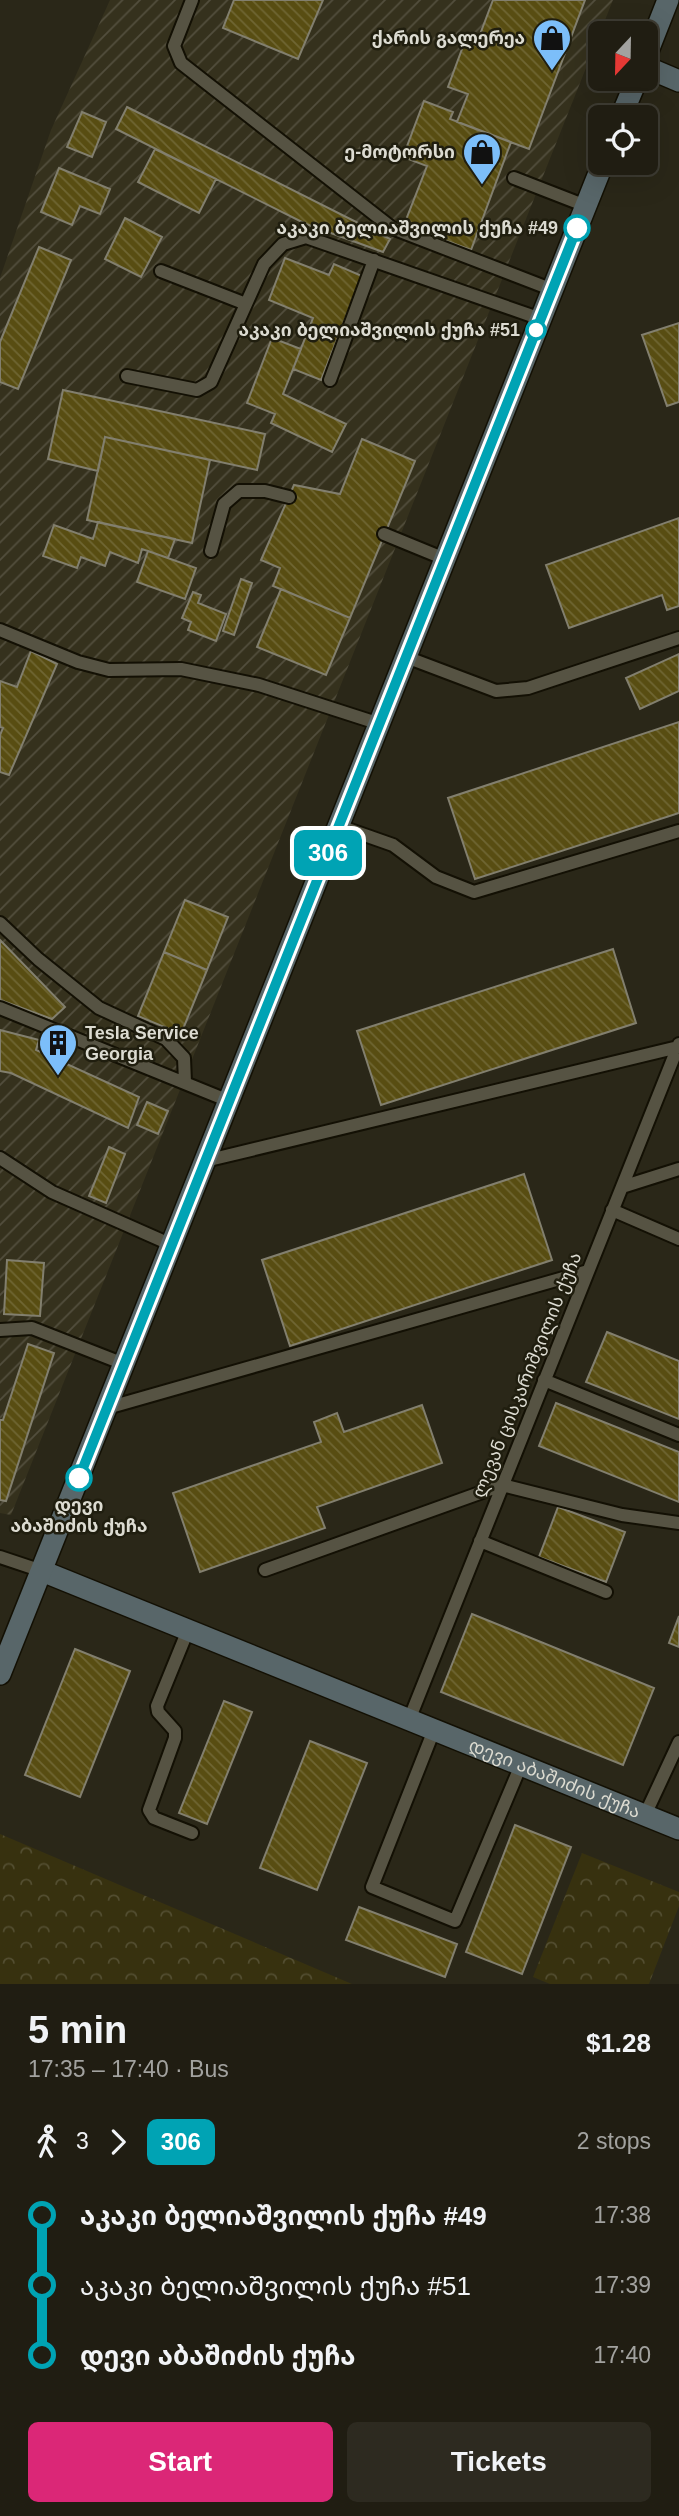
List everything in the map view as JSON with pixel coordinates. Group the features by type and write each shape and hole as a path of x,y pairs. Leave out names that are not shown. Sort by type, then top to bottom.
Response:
{"main road":[{"path":"658,25 668,0"},
{"path":"658,72 679,81"},
{"path":"0,1674 598,175"},
{"name":"დევი აბაშიძის ქუჩა","path":"42,1571 679,1829"}],"lane":[{"path":"192,0 174,46 181,63 392,228 552,290"},
{"path":"514,178 586,206"},
{"path":"127,376 197,390 211,382 264,264 283,244 306,237 541,319"},
{"path":"330,380 374,260"},
{"path":"161,271 246,304"},
{"path":"212,551 224,504 239,491 265,491 289,497"},
{"path":"384,534 445,559"},
{"path":"0,630 78,662 109,670 194,671 259,685 380,724"},
{"path":"406,657 496,691 528,688 679,638"},
{"path":"339,825 393,845 436,877 474,892 679,831"},
{"path":"0,923 38,959 99,1008 166,1040 184,1058 185,1083"},
{"path":"0,1008 229,1101"},
{"path":"205,1161 678,1045"},
{"name":"ლევან ცისკარიშვილის ქუჩა","path":"409,1720 678,1045"},
{"path":"0,1158 51,1192 172,1245"},
{"path":"622,1187 679,1169"},
{"path":"612,1210 679,1239"},
{"path":"107,1408 588,1270"},
{"path":"0,1330 32,1328 124,1364"},
{"path":"544,1380 679,1435"},
{"path":"265,1570 502,1485 622,1515 679,1523"},
{"path":"480,1541 606,1592"},
{"path":"0,1556 42,1571"},
{"path":"188,1630 157,1706 158,1712 175,1731 175,1738 149,1810 154,1818 192,1833"},
{"path":"434,1730 372,1888 455,1921 521,1765"},
{"path":"646,1815 679,1742"}],"shaded area":[{"path":"110,0 613,0 605,21 588,21 588,63 11,1515 0,1513 0,278 51,130"}],"green space":[{"path":"0,1834 352,1984 0,1984"},
{"path":"582,1853 679,1892 679,1906 649,1984 550,1984 533,1977"}],"building":[{"path":"234,0 323,0 298,59 223,28"},
{"path":"493,0 585,0 529,149 457,122 468,94 448,87 465,41 476,45"},
{"path":"424,101 453,112 450,119 511,142 471,250 404,225 427,166 403,157"},
{"path":"127,107 390,239 383,252 306,224 116,129"},
{"path":"82,112 106,122 92,157 67,147"},
{"path":"155,149 216,179 199,213 138,182"},
{"path":"59,168 110,189 100,214 80,206 72,225 41,212"},
{"path":"125,218 162,237 141,277 105,259"},
{"path":"39,247 71,260 18,389 0,382 0,342"},
{"path":"285,258 329,275 334,264 362,276 321,380 293,369 313,318 269,300"},
{"path":"679,323 679,402 667,406 642,335"},
{"path":"272,338 301,349 283,394 346,424 332,452 271,423 275,414 247,403"},
{"path":"63,390 265,434 257,470 105,437 98,471 48,459"},
{"path":"105,437 210,460 192,543 87,520"},
{"path":"362,439 415,461 350,618 273,586 280,568 261,560 294,485 340,494"},
{"path":"679,518 679,606 667,610 662,595 569,628 546,565"},
{"path":"98,522 175,539 168,558 142,549 138,563 110,552 105,566 81,557 77,568 43,556 54,525 93,539"},
{"path":"148,551 196,568 185,599 137,582"},
{"path":"241,579 252,583 234,635 223,631"},
{"path":"281,589 350,618 326,675 257,647"},
{"path":"193,592 201,595 198,603 226,614 216,641 188,630 191,622 182,618"},
{"path":"31,651 57,664 9,775 0,772 0,735 3,728 0,727 0,681 17,687"},
{"path":"679,654 679,691 640,709 626,678"},
{"path":"679,722 679,813 475,879 448,798"},
{"path":"185,900 228,917 207,970 164,952"},
{"name":"Tesla Service Georgia","path":"0,940 65,1007 52,1019 0,1000"},
{"path":"613,949 636,1023 381,1105 357,1031"},
{"path":"164,952 207,970 181,1034 138,1016"},
{"name":"Tesla Service Georgia","path":"0,1030 39,1040 36,1050 139,1097 128,1128 11,1073 0,1071"},
{"path":"147,1102 168,1111 158,1134 137,1125"},
{"path":"109,1147 125,1154 106,1203 89,1196"},
{"path":"524,1174 552,1260 290,1346 262,1260"},
{"path":"7,1260 44,1263 40,1316 4,1314"},
{"path":"607,1332 679,1361 679,1419 586,1382"},
{"path":"28,1344 54,1353 6,1501 0,1500 0,1420 3,1420"},
{"path":"556,1403 679,1452 679,1502 539,1446"},
{"path":"422,1405 442,1463 317,1507 325,1528 200,1572 173,1493 321,1442 314,1422 337,1413 344,1432"},
{"path":"558,1507 625,1532 606,1582 539,1557"},
{"path":"472,1614 654,1688 623,1765 441,1692"},
{"path":"679,1616 679,1647 669,1643"},
{"path":"75,1649 130,1671 80,1797 25,1775"},
{"path":"224,1701 252,1712 207,1824 179,1813"},
{"path":"310,1741 367,1763 317,1890 260,1868"},
{"path":"515,1825 571,1847 522,1974 466,1952"},
{"path":"359,1907 457,1944 445,1977 346,1940"}],"bus line":[{"name":"306","path":"79,1478 577,228"}],"place":[{"name":"ქარის გალერეა","path":"552,72"},
{"name":"ე-მოტორსი","path":"482,186"},
{"name":"აკაკი ბელიაშვილის ქუჩა #49","path":"577,228"},
{"name":"აკაკი ბელიაშვილის ქუჩა #51","path":"536,330"},
{"name":"Tesla Service Georgia","path":"58,1077"},
{"name":"დევი აბაშიძის ქუჩა","path":"79,1478"}]}
